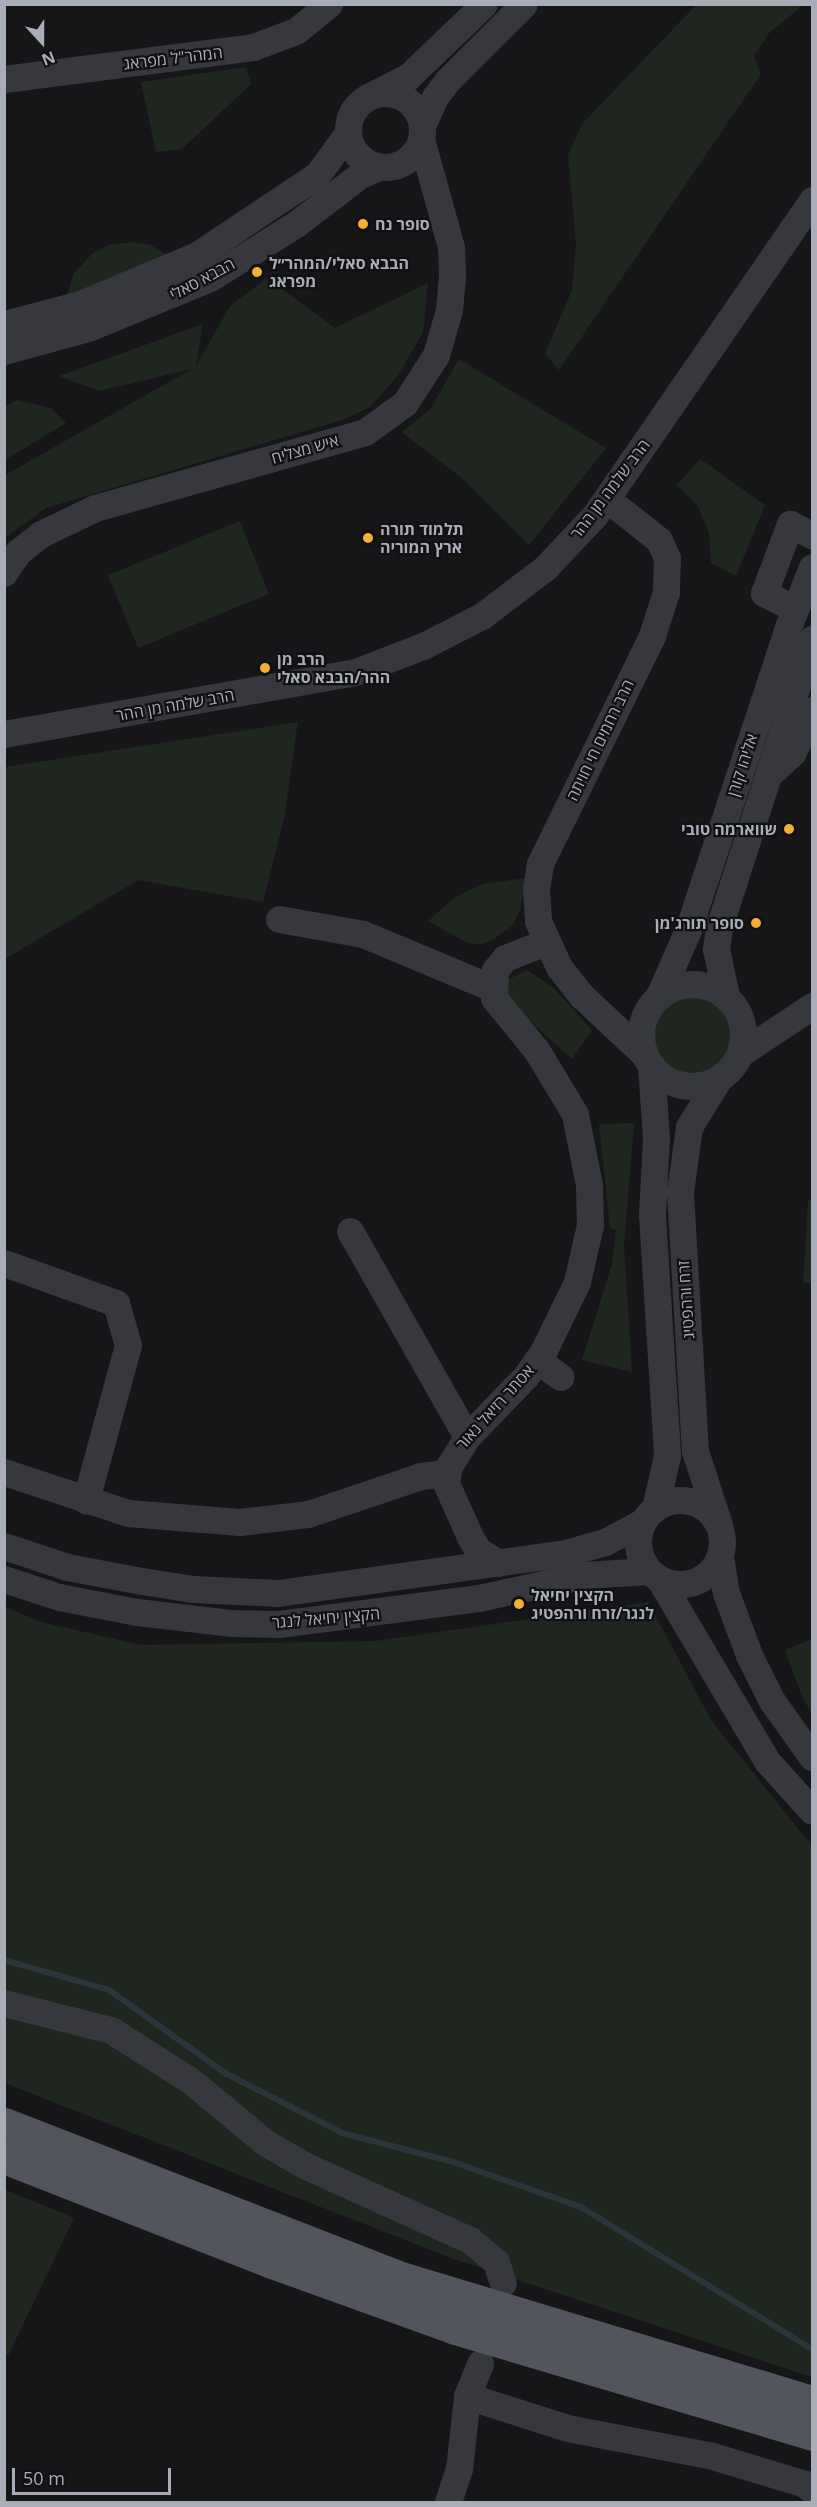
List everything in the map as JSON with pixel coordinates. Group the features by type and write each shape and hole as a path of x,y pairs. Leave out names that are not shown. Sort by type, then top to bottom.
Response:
{"main road":[{"path":"4,2124 401,2278 813,2402"},
{"path":"4,2157 272,2262 445,2325 813,2434"}],"street":[{"name":"המהר\"ל מפראג","path":"4,79 252,47 296,31 329,4"},
{"path":"435,196 387,166 357,155 348,133 355,109 373,95 408,77 484,4"},
{"path":"387,166 412,156 435,98 448,80 524,4"},
{"path":"373,95 384,93 405,99 419,115 422,132"},
{"name":"איש מצליח","path":"4,573 18,552 40,534 94,508 339,440 385,421 405,403 436,354 449,310 451,247 435,196 422,132"},
{"name":"הבבא סאלי","path":"4,324 80,304 197,255 317,175 348,133"},
{"name":"הבבא סאלי","path":"4,351 88,328 200,282 296,224 353,180 387,166"},
{"name":"הרב שלמה מן ההר","path":"4,734 264,690 386,662 454,631 517,591 572,540 607,499 813,200"},
{"name":"הרב רחמים חי חויתה","path":"607,499 659,540 667,558 669,576 652,636 540,864 536,890 538,921 559,967 582,996 647,1059"},
{"path":"795,609 764,593 790,524 813,535"},
{"name":"אליהו קורן","path":"656,1000 687,930 795,609 813,567"},
{"name":"אליהו קורן","path":"730,1001 716,949 719,927 813,639"},
{"path":"767,778 793,752 813,710"},
{"path":"279,919 363,934 492,988 495,970 505,958 546,942"},
{"path":"582,996 609,1008 642,1008 671,988 700,984 730,1001 770,1017 813,1006"},
{"name":"אסתר רזיאל נאור","path":"447,1473 453,1455 467,1437 537,1360 577,1282 590,1224 589,1185 575,1114 537,1051 494,998 492,988"},
{"path":"656,1000 644,1019 647,1059 661,1076 681,1085 704,1085 718,1080 741,1053 813,1006"},
{"path":"730,1001 743,1029 741,1053"},
{"name":"זרח ורהפטיג","path":"647,1059 656,1138 652,1215 667,1456 648,1515"},
{"name":"זרח ורהפטיג","path":"718,1080 689,1126 680,1192 695,1451 719,1526"},
{"path":"350,1231 467,1437"},
{"path":"4,1263 116,1303 128,1345 86,1500"},
{"path":"537,1360 560,1377"},
{"path":"4,1472 86,1500 159,1518 200,1522 277,1520 334,1507 421,1476 447,1473 450,1496 477,1550 498,1563"},
{"path":"813,1757 778,1711 749,1655 729,1604 720,1556 719,1526 712,1515 691,1501 678,1500 648,1515 637,1548 767,1761 813,1812"},
{"name":"הקצין יחיאל לנגר","path":"4,1546 105,1575 231,1592 324,1589 498,1563 605,1542 648,1515"},
{"path":"654,1576 682,1584 702,1578 720,1556"},
{"name":"הקצין יחיאל לנגר","path":"4,1579 59,1597 137,1612 230,1623 279,1624 479,1598 584,1575 654,1576"},
{"path":"4,2003 120,2034 191,2081 266,2143 306,2166 470,2240 496,2262 503,2283"},
{"path":"448,2502 459,2469 467,2396 480,2364"},
{"path":"467,2396 567,2428 710,2455 805,2484 813,2490"}],"shaded area":[{"path":"697,4 803,5 769,33 754,56 761,74 559,370 545,354 572,290 576,244 568,155 582,124"},
{"path":"246,67 251,84 182,149 156,152 141,82"},
{"path":"133,242 151,245 176,261 64,303 74,273 93,253 109,245"},
{"path":"267,278 335,328 428,283 423,332 399,374 369,408 342,420 46,508 5,538 5,475 192,369 99,391 59,376 203,324 196,366 230,306"},
{"path":"459,359 606,448 529,545 464,480 402,432 431,408"},
{"path":"17,400 51,408 66,423 5,460 5,407"},
{"path":"700,459 765,505 736,576 711,563 709,533 698,506 677,485"},
{"path":"240,521 269,594 138,648 108,575"},
{"path":"298,722 285,814 263,902 138,880 5,959 5,767"},
{"path":"526,878 520,910 512,926 493,940 479,945 465,942 428,921 454,898 482,884"},
{"path":"527,970 553,987 592,1030 572,1059 510,1003 505,981"},
{"path":"692,993 708,996 722,1005 731,1019 734,1035 731,1051 722,1065 708,1074 692,1077 676,1074 662,1065 653,1051 650,1035 653,1019 662,1005 676,996"},
{"path":"634,1123 624,1245 632,1372 582,1360 612,1264 616,1230 610,1229 599,1124"},
{"path":"808,1200 812,1200 812,1283 803,1283"},
{"path":"648,1602 711,1720 812,1846 812,2377 451,2258 5,2083 4,1606 41,1622 141,1645 375,1641"},
{"path":"812,1639 812,1714 802,1697 785,1650"},
{"path":"4,2189 74,2218 9,2354 4,2354"}],"waterway":[{"path":"4,1960 109,1990 225,2073 342,2133 453,2162 581,2207 812,2349"}],"place":[{"name":"סופר נח","path":"363,224"},
{"name":"הבבא סאלי/המהר״ל מפראג","path":"257,272"},
{"name":"תלמוד תורה ארץ המוריה","path":"368,538"},
{"name":"הרב מן ההר/הבבא סאלי","path":"265,668"},
{"name":"שווארמה טובי","path":"789,829"},
{"name":"סופר תורג'מן","path":"756,923"},
{"name":"הקצין יחיאל לנגר/זרח ורהפטיג","path":"519,1604"}]}
